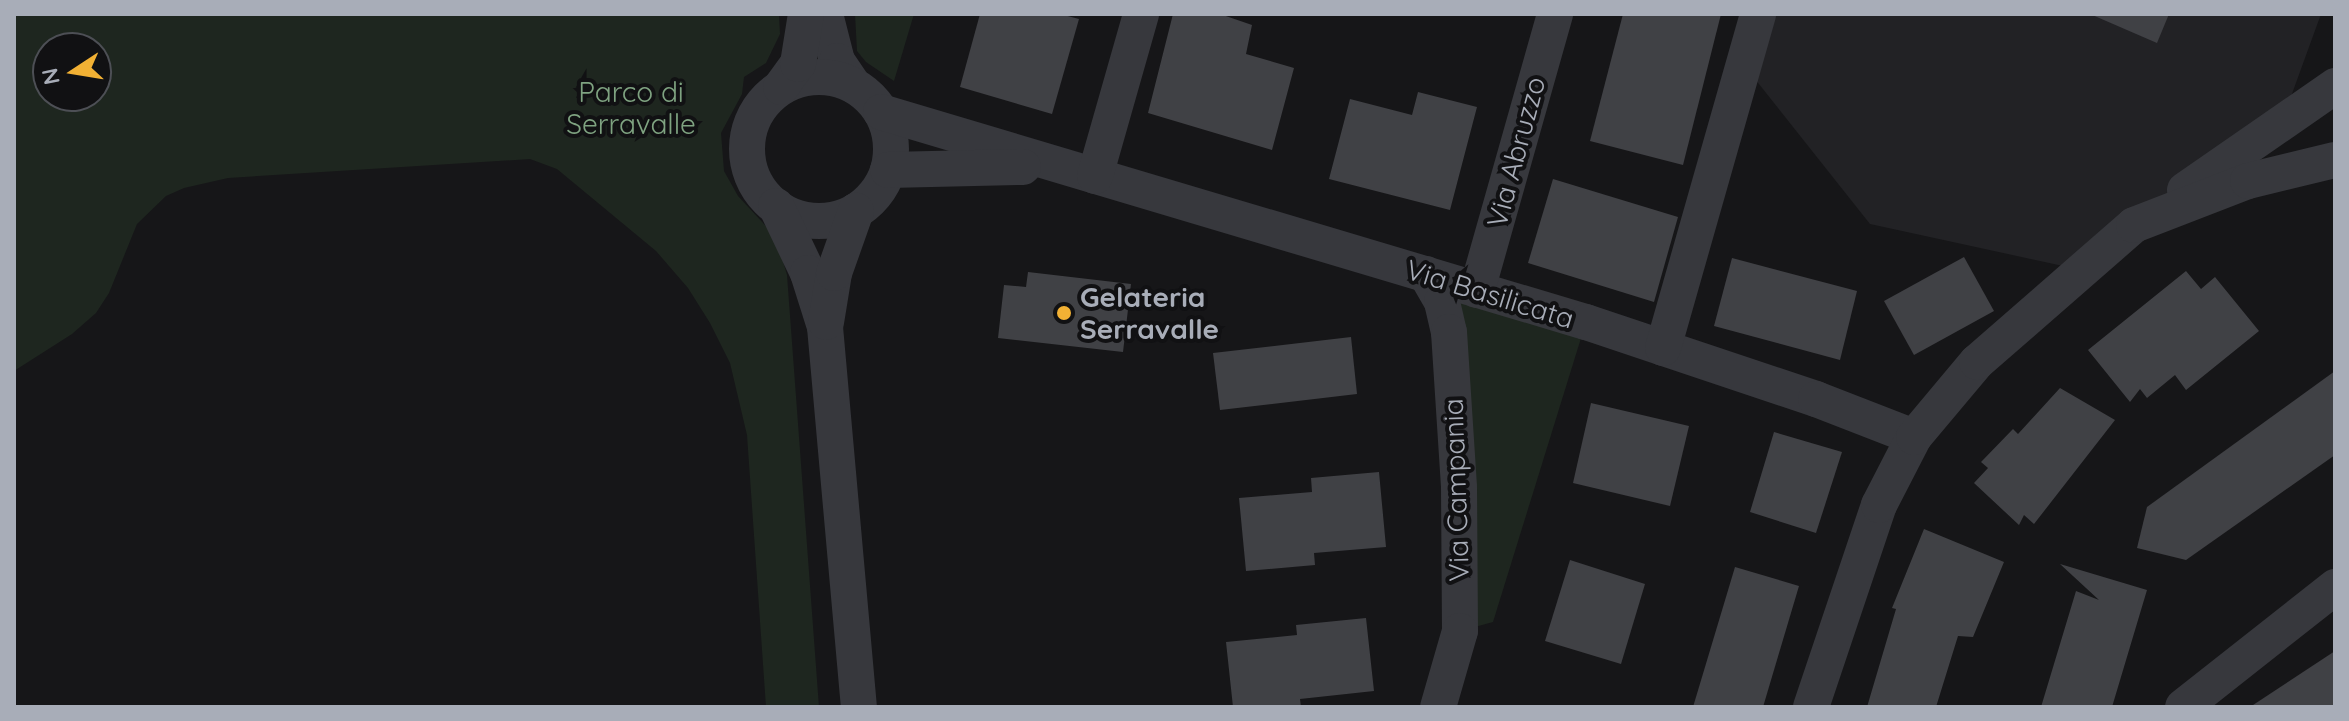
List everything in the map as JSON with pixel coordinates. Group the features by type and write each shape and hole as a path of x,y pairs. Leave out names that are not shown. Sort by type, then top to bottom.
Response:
{"street":[{"path":"806,14 798,64 756,113 748,148 751,170 761,190 776,206 795,217 815,221 837,219 856,211 879,189 888,170 891,151 881,112 853,85 837,61 825,14"},
{"path":"1078,172 1141,14"},
{"name":"Via Abruzzo","path":"1477,290 1555,14"},
{"path":"1663,348 1758,14"},
{"path":"781,87 817,76 853,85"},
{"path":"1811,707 1879,505 1914,437 1977,362 2134,225 2335,86"},
{"name":"Via Basilicata","path":"881,112 1663,348 1816,399 1914,437"},
{"path":"2134,225 2248,181 2335,160"},
{"name":"Via Basilicata","path":"888,170 945,166 1078,172"},
{"path":"776,206 808,273 825,327 859,707"},
{"path":"825,327 834,273 856,211"},
{"name":"Via Campania","path":"1426,274 1442,302 1449,332 1459,488 1460,631 1438,707"},
{"path":"2183,707 2335,587"}],"shaded area":[{"path":"1776,14 2321,14 2281,124 2086,271 1870,224 1755,79"}],"green space":[{"name":"Parco di Serravalle","path":"14,14 779,14 780,34 766,63 744,77 742,94 721,133 724,171 738,196 776,237 787,275 819,707 766,707 747,435 730,363 688,288 656,251 557,169 530,159 228,178 184,188 166,196 137,224 109,293 96,313 72,334 14,371"},
{"path":"855,14 914,14 894,81 866,62 857,51"},
{"path":"1426,274 1586,322 1493,622 1460,631"}],"building":[{"path":"980,14 1060,14 1079,19 1052,114 960,87"},
{"path":"1173,14 1220,14 1252,25 1246,54 1294,68 1272,150 1148,113"},
{"path":"1623,14 1721,14 1683,165 1590,141"},
{"path":"2090,14 2169,14 2157,43"},
{"path":"1418,92 1477,107 1450,210 1329,179 1350,99 1412,115"},
{"path":"1553,179 1678,217 1654,302 1528,263"},
{"path":"1964,257 1994,311 1914,355 1884,301"},
{"path":"1732,258 1857,291 1840,360 1714,326"},
{"path":"2186,271 2201,289 2215,277 2259,331 2186,390 2175,375 2147,398 2140,389 2130,402 2088,350"},
{"name":"Gelateria Serravalle","path":"1028,272 1131,284 1123,352 998,338 1004,285 1026,287"},
{"path":"1351,337 1357,394 1220,410 1213,353"},
{"path":"2335,371 2335,455 2186,560 2137,548 2147,507"},
{"path":"2060,388 2115,420 2034,524 2024,515 2019,525 1974,483 1988,468 1981,462 2013,429 2018,434"},
{"path":"1591,403 1689,426 1670,506 1573,483"},
{"path":"1774,432 1842,452 1816,533 1750,512"},
{"path":"1379,472 1386,547 1314,553 1315,565 1246,571 1239,498 1312,492 1311,478"},
{"path":"1924,529 2004,562 1973,637 1958,636 1936,707 1867,707 1896,609 1892,608"},
{"path":"1570,560 1645,584 1621,664 1545,641"},
{"path":"2060,564 2147,590 2112,707 2041,707 2076,591 2099,600"},
{"path":"1735,567 1799,586 1763,707 1693,707"},
{"path":"1366,618 1374,691 1300,699 1301,707 1233,707 1226,642 1297,635 1296,625"},
{"path":"2335,651 2335,707 2250,707"}],"place":[{"name":"Gelateria Serravalle","path":"1064,313"}]}
